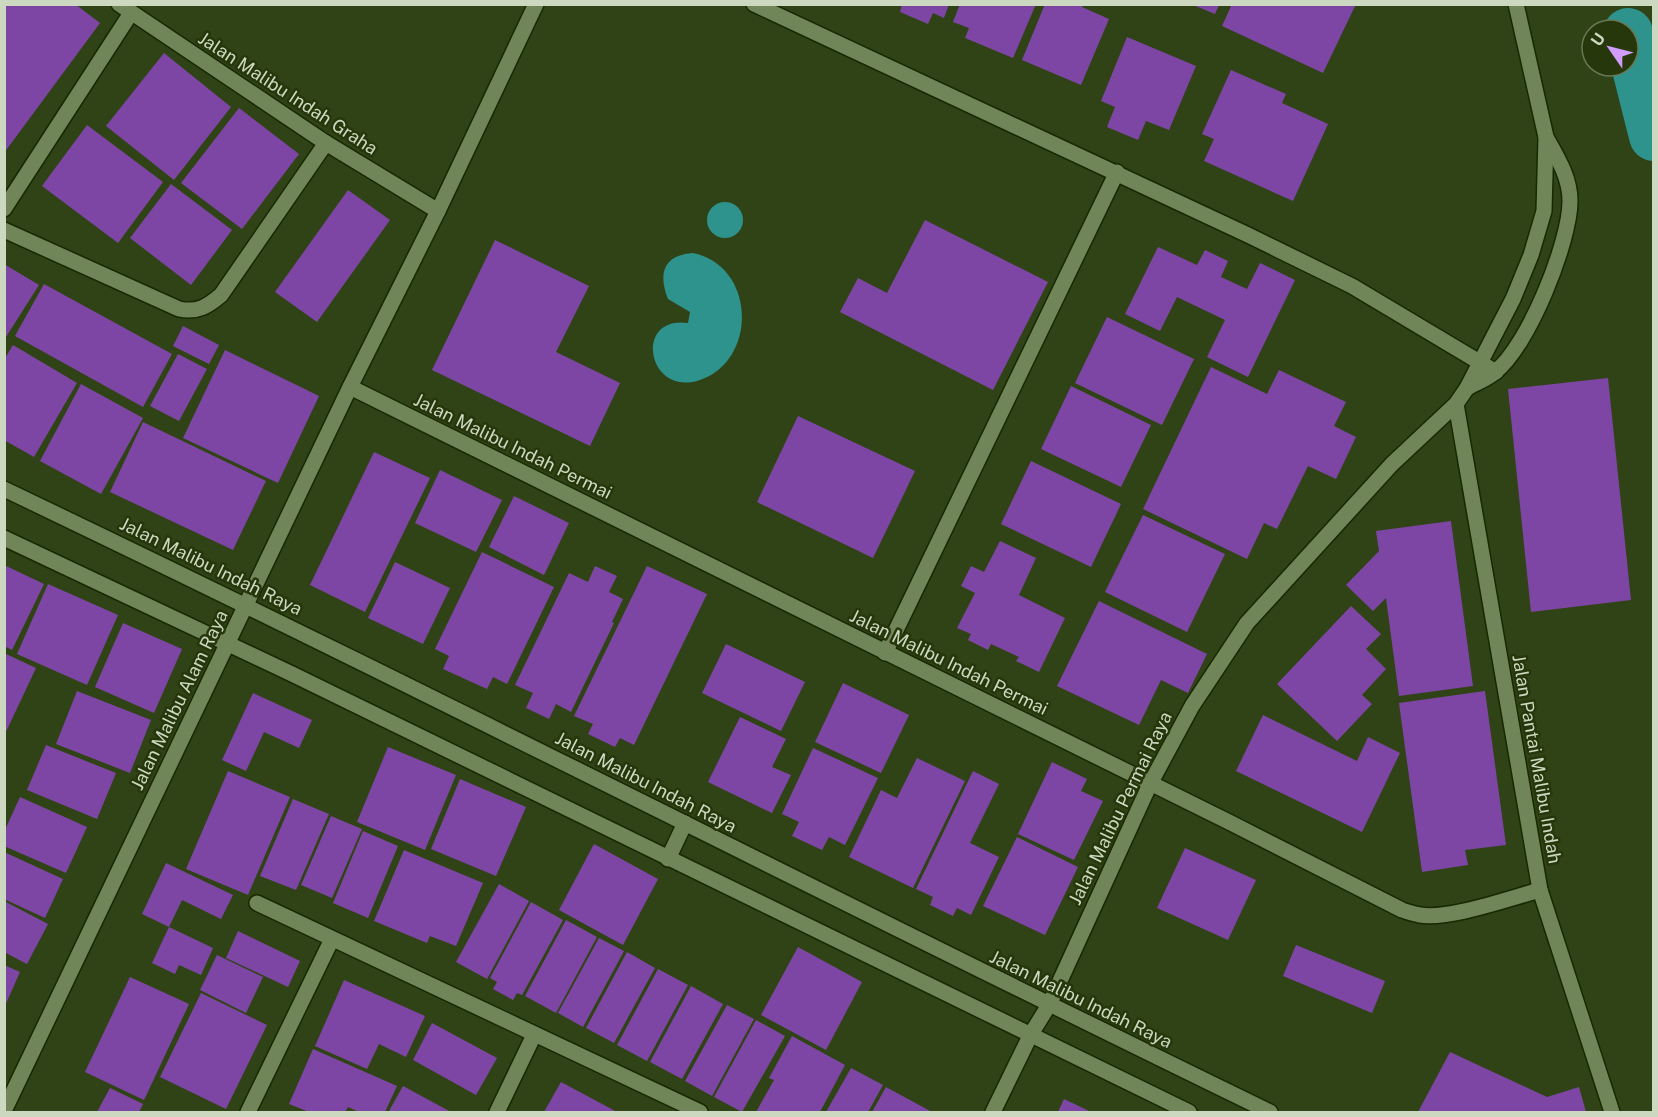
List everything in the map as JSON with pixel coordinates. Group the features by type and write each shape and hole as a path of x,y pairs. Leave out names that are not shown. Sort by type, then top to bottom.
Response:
{"street":[{"name":"Jalan Malibu Alam Raya","path":"4,1111 536,4"},
{"path":"754,4 1117,172 1352,286 1496,372"},
{"path":"1467,388 1496,372 1518,344 1542,300 1568,222 1570,200 1566,176 1546,137 1513,6"},
{"name":"Jalan Malibu Indah Graha","path":"125,9 326,143 438,211"},
{"path":"4,209 125,9"},
{"path":"1467,388 1513,299 1531,255 1544,211 1546,137"},
{"path":"4,230 180,309 188,311 205,308 221,295 326,143"},
{"path":"885,652 1117,172"},
{"name":"Jalan Malibu Indah Permai","path":"350,387 1402,910 1435,916 1462,912 1540,890"},
{"name":"Jalan Malibu Permai Raya","path":"993,1113 1031,1034 1048,1005 1150,784 1192,706 1247,623 1392,464 1456,404 1467,388"},
{"name":"Jalan Pantai Malibu Indah","path":"1456,404 1540,890 1612,1113"},
{"name":"Jalan Malibu Indah Raya","path":"4,489 246,605 1048,1005 1270,1113"},
{"path":"4,538 228,644 1190,1113"},
{"path":"668,859 685,824"},
{"path":"257,903 700,1113"},
{"path":"248,1113 332,939"},
{"path":"497,1113 534,1035"}],"water":[{"path":"725,202 737,208 743,220 737,232 725,238 713,232 707,220 713,208"},
{"path":"693,253 714,261 729,276 738,294 742,314 740,334 732,354 719,369 700,380 682,382 668,378 658,368 654,355 654,342 659,331 671,324 688,323 690,312 668,299 663,282 669,262"}],"building":[{"path":"8,4 75,4 100,23 4,153 4,9"},
{"path":"902,4 949,4 944,18 933,13 928,24 900,12"},
{"path":"960,4 1036,4 1013,58 965,38 969,28 953,22"},
{"path":"1045,4 1083,4 1082,7 1109,19 1081,85 1022,60"},
{"path":"1232,4 1356,4 1323,73 1222,26"},
{"path":"1193,5 1219,5 1215,14"},
{"path":"1127,37 1196,66 1169,130 1146,121 1138,140 1107,127 1115,107 1101,101"},
{"path":"164,53 231,107 174,180 106,126"},
{"path":"1231,70 1286,94 1282,103 1328,124 1293,201 1204,161 1214,139 1202,134"},
{"path":"239,108 299,154 242,229 181,183"},
{"path":"87,125 163,182 118,243 42,186"},
{"path":"171,184 232,230 191,285 130,238"},
{"path":"348,190 390,220 317,322 275,292"},
{"path":"925,220 1048,282 993,390 840,312 858,278 887,293"},
{"path":"495,240 589,286 556,352 620,383 590,446 432,370"},
{"path":"1158,247 1197,265 1205,250 1228,261 1221,277 1247,289 1260,263 1295,280 1248,377 1207,357 1225,320 1177,297 1160,331 1125,314"},
{"path":"4,264 39,285 4,340"},
{"path":"44,284 172,354 143,407 15,336"},
{"path":"1107,317 1194,359 1162,425 1075,383"},
{"path":"183,326 219,345 209,364 173,346"},
{"path":"13,345 77,383 34,457 4,440 4,360"},
{"path":"225,350 319,396 278,483 183,438"},
{"path":"178,354 207,369 179,421 150,406"},
{"path":"1211,367 1267,394 1279,370 1346,402 1334,426 1356,437 1336,479 1308,466 1277,529 1264,523 1247,559 1143,509"},
{"path":"1608,378 1631,600 1531,612 1508,389"},
{"path":"81,384 143,418 101,494 40,461"},
{"path":"1071,386 1151,425 1121,487 1041,449"},
{"path":"798,416 915,471 873,558 757,502"},
{"path":"143,422 266,481 233,550 110,492"},
{"path":"374,452 430,478 365,612 310,585"},
{"path":"1031,461 1121,504 1091,567 1001,524"},
{"path":"440,470 502,500 476,552 415,523"},
{"path":"514,496 569,523 544,575 489,547"},
{"path":"1143,515 1225,554 1187,632 1105,592"},
{"path":"1451,521 1473,686 1399,696 1386,598 1373,611 1346,585 1379,551 1376,531"},
{"path":"1000,541 1036,558 1019,595 1065,618 1039,672 1016,661 1019,657 991,644 988,650 968,640 971,634 957,628 975,593 961,586 971,566 984,572"},
{"path":"482,552 554,587 507,684 493,677 487,689 443,669 449,656 435,649"},
{"path":"395,562 450,588 423,644 368,618"},
{"path":"4,565 44,584 12,650 4,646"},
{"path":"595,566 617,576 609,592 623,599 612,622 614,623 571,712 556,704 549,719 526,708 533,693 515,685 569,573 588,582"},
{"path":"647,566 707,594 634,745 620,738 615,747 588,734 593,724 574,716"},
{"path":"48,584 118,615 87,685 17,654"},
{"path":"1099,601 1207,654 1188,693 1161,680 1139,725 1057,686"},
{"path":"1351,606 1381,634 1366,649 1386,669 1362,695 1372,704 1337,741 1277,684"},
{"path":"123,623 182,649 154,713 95,687"},
{"path":"726,644 805,682 781,731 702,693"},
{"path":"4,653 36,668 4,736"},
{"path":"843,683 909,715 881,773 815,742"},
{"path":"77,691 151,720 130,773 56,744"},
{"path":"1485,691 1506,845 1465,850 1468,865 1422,872 1399,703"},
{"path":"253,693 312,720 299,748 264,732 246,771 222,760"},
{"path":"1263,715 1357,761 1368,737 1400,753 1362,832 1236,771"},
{"path":"740,717 786,739 772,767 791,775 772,813 708,782"},
{"path":"46,745 116,773 97,819 27,790"},
{"path":"388,747 456,775 425,850 357,822"},
{"path":"813,748 878,778 845,845 829,837 822,850 792,836 799,822 782,814"},
{"path":"917,758 965,781 913,888 849,857 881,790 897,798"},
{"path":"1052,762 1087,779 1081,791 1103,801 1074,860 1018,834"},
{"path":"228,771 290,797 248,895 186,869"},
{"path":"973,771 999,784 970,843 999,857 971,915 957,908 953,916 930,905 933,897 916,889"},
{"path":"460,779 526,807 496,876 431,849"},
{"path":"20,797 87,827 66,873 4,846 4,832"},
{"path":"293,799 329,814 296,890 260,876"},
{"path":"331,816 362,829 332,898 301,885"},
{"path":"363,831 398,846 368,918 333,903"},
{"path":"1017,837 1078,867 1045,935 983,906"},
{"path":"594,844 658,879 623,945 559,910"},
{"path":"1185,848 1256,880 1228,940 1157,908"},
{"path":"404,850 483,883 456,946 430,936 427,943 374,921"},
{"path":"4,852 63,879 45,918 4,899"},
{"path":"166,863 233,895 221,919 182,900 169,927 142,914"},
{"path":"499,884 529,901 487,979 456,962"},
{"path":"4,901 48,924 27,964 4,952"},
{"path":"531,902 563,920 522,995 517,993 513,1000 493,989 497,982 490,978"},
{"path":"566,920 597,937 556,1013 525,996"},
{"path":"169,927 213,948 201,975 179,965 175,974 152,963"},
{"path":"238,931 300,961 288,987 226,958"},
{"path":"599,938 624,951 583,1027 558,1013"},
{"path":"1296,945 1385,981 1372,1013 1283,976"},
{"path":"798,947 862,982 826,1050 761,1015"},
{"path":"627,952 655,968 614,1043 586,1028"},
{"path":"217,955 263,977 246,1013 200,990"},
{"path":"4,965 20,972 4,1008"},
{"path":"658,969 688,985 647,1061 617,1045"},
{"path":"130,977 189,1004 144,1100 85,1072"},
{"path":"344,980 425,1016 406,1057 379,1044 367,1069 315,1046"},
{"path":"691,986 723,1004 682,1079 650,1062"},
{"path":"201,993 267,1025 226,1109 160,1077"},
{"path":"727,1005 754,1019 712,1096 685,1081"},
{"path":"756,1020 785,1036 742,1112 714,1097"},
{"path":"432,1023 497,1058 476,1095 413,1060"},
{"path":"792,1036 845,1065 820,1112 756,1112 774,1080 769,1078"},
{"path":"313,1049 397,1086 385,1112 359,1112 348,1107 345,1112 309,1112 289,1104"},
{"path":"1450,1052 1547,1097 1579,1087 1586,1112 1418,1112"},
{"path":"851,1068 883,1085 868,1112 826,1112"},
{"path":"561,1082 617,1112 544,1112"},
{"path":"403,1086 451,1112 389,1111"},
{"path":"886,1087 932,1112 872,1112"},
{"path":"110,1088 143,1104 139,1112 97,1112"},
{"path":"1064,1099 1091,1112 1058,1112"}],"waterway":[{"path":"1639,78 1654,136"}]}
